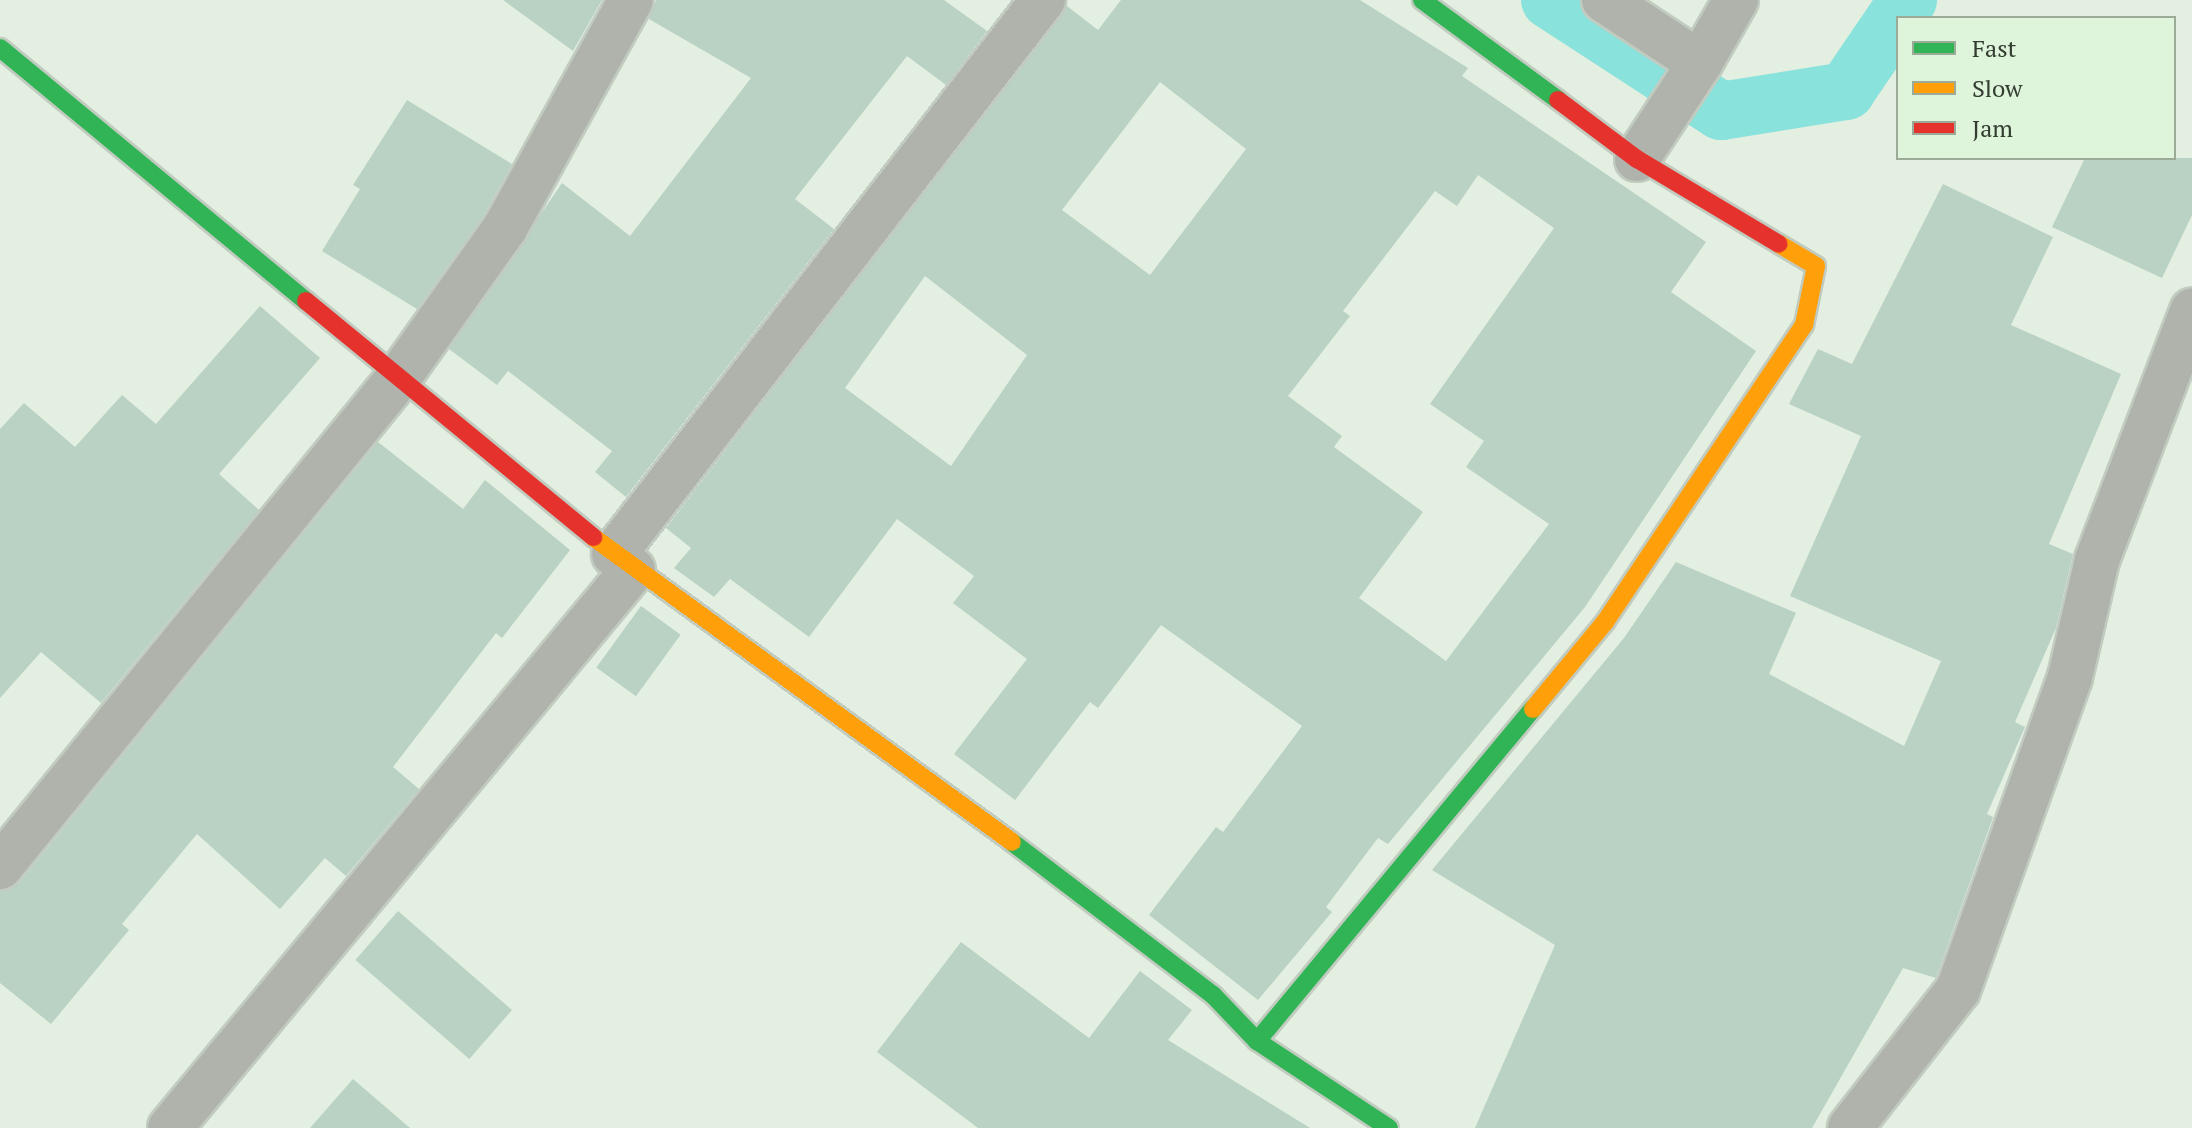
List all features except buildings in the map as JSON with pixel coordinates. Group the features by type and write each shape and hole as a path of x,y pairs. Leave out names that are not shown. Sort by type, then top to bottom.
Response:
{"street":[{"path":"0,867 399,377 505,228 631,0"},
{"path":"170,1128 624,562 1043,0"},
{"path":"1257,1041 1605,622 1804,325 1816,266 1637,159 1422,0"},
{"path":"1604,0 1700,63"},
{"path":"1637,159 1700,63 1736,0"},
{"path":"0,48 624,562 948,793 1213,995 1257,1041 1389,1128"},
{"path":"1850,1128 1958,990 2070,677 2097,560 2192,311"}],"waterway":[{"path":"1550,0 1721,111 1846,91 1896,18"},
{"path":"1897,16 1908,0"}],"traffic: fast":[{"path":"1422,0 1558,100"},
{"path":"0,48 306,301"},
{"path":"1257,1041 1533,709"},
{"path":"1012,842 1213,995 1257,1041 1389,1128"}],"traffic: slow":[{"path":"1533,709 1605,622 1804,325 1816,266 1779,244"},
{"path":"593,537 1012,842"}],"traffic: jam":[{"path":"1558,100 1637,159 1779,244"},
{"path":"306,301 593,537"}]}
